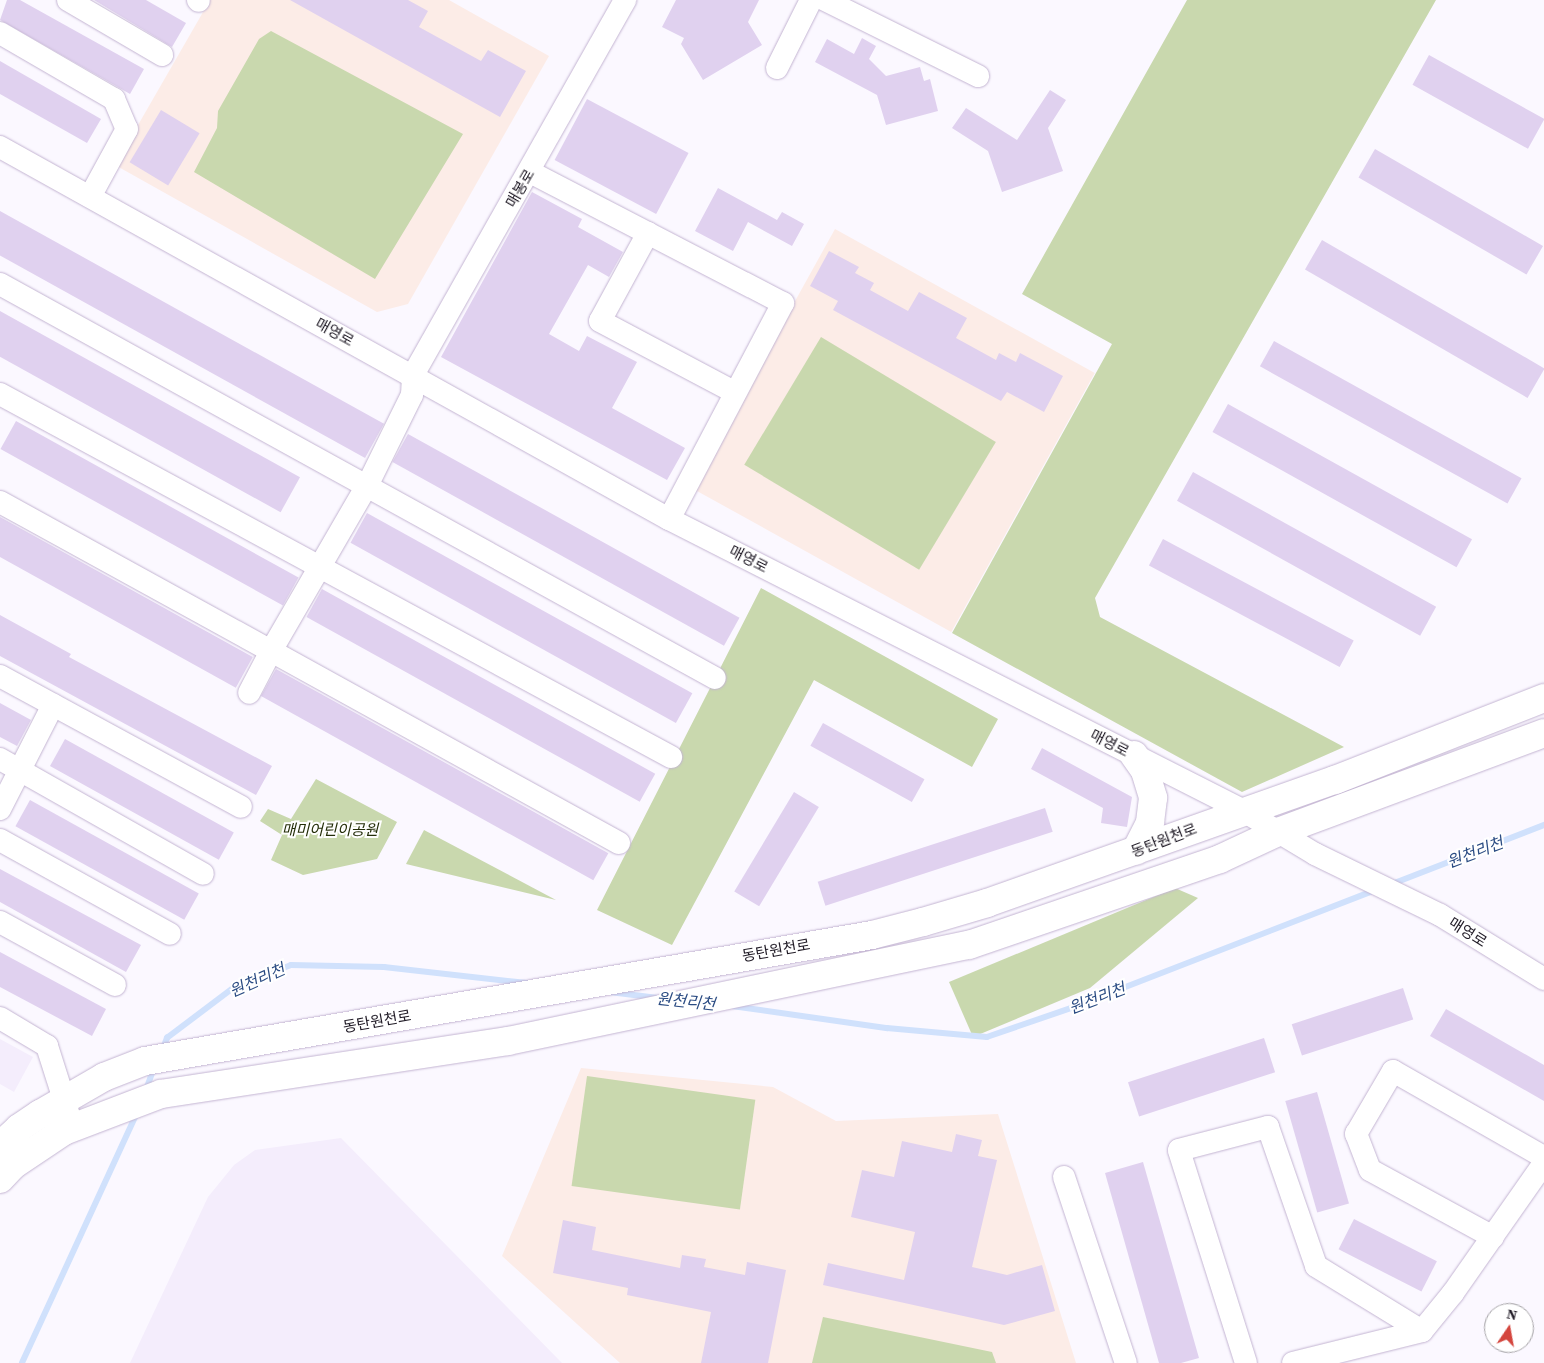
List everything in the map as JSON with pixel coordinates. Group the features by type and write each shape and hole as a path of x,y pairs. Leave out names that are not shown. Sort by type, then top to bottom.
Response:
{"main road":[{"name":"동탄원천로","path":"0,1146 19,1128 66,1099 104,1077 145,1061 795,946 872,935 923,922 1136,851 1242,810 1335,780 1544,698"},
{"path":"0,1179 13,1165 80,1125 162,1094 508,1041 871,968 969,945 1220,859 1278,832 1544,733"},
{"path":"1134,755 1145,771 1153,798 1150,823 1136,851"}],"street":[{"path":"68,0 162,55"},
{"name":"매봉로","path":"413,375 530,172 625,0"},
{"path":"777,68 811,0"},
{"path":"825,0 978,76"},
{"path":"0,33 114,99 127,129 90,197"},
{"name":"매영로","path":"0,147 669,519 1242,810 1314,854 1440,915 1544,979"},
{"path":"530,172 783,304 734,392 669,519"},
{"path":"648,233 600,321 734,392"},
{"path":"0,284 368,484 715,678"},
{"path":"249,693 271,651 368,484 412,395 413,375"},
{"path":"0,394 319,569 671,758"},
{"path":"0,502 620,843"},
{"path":"0,676 241,806"},
{"path":"0,809 53,705"},
{"path":"0,759 204,874"},
{"path":"0,840 170,934"},
{"path":"0,922 115,985"},
{"path":"0,1018 46,1046 66,1099 80,1125"},
{"path":"1493,1237 1370,1170 1356,1134 1393,1071 1544,1157"},
{"path":"1246,1363 1179,1150 1268,1127 1316,1266 1422,1330"},
{"path":"1293,1363 1422,1330 1493,1237 1544,1163"},
{"path":"1064,1177 1126,1363"}],"shaded area":[{"path":"210,0 449,0 549,56 408,304 377,312 115,165"},
{"path":"835,229 1095,373 951,632 691,488"},
{"path":"0,1039 33,1057 14,1092 0,1084"},
{"path":"581,1068 773,1087 836,1121 998,1114 1076,1363 620,1363 502,1256"},
{"path":"341,1138 562,1363 130,1363 208,1197 234,1165 255,1150"}],"green space":[{"path":"1187,0 1436,0 1095,598 1100,617 1344,747 1242,792 952,633 1112,344 1022,294"},
{"path":"271,31 463,134 375,279 194,172 217,128 218,111 259,39"},
{"path":"821,337 996,442 919,570 744,465"},
{"path":"761,588 998,719 972,767 814,680 672,945 597,910"},
{"name":"매미어린이공원","path":"316,779 397,822 377,859 303,875 271,860 282,835 260,821 268,809 291,819"},
{"path":"424,830 556,900 406,864"},
{"path":"1175,888 1198,898 1090,988 973,1037 949,982"},
{"path":"587,1076 755,1100 740,1210 572,1186"},
{"path":"823,1317 992,1352 996,1363 812,1363"}],"building":[{"path":"7,0 20,0 144,69 130,94 0,20"},
{"path":"94,0 146,0 186,23 172,47"},
{"path":"290,0 408,0 428,11 419,27 481,61 488,50 526,71 500,117"},
{"path":"676,0 759,0 748,22 762,45 703,80 681,44 684,38 662,27"},
{"path":"862,38 876,46 869,59 886,76 920,67 924,81 930,79 938,111 886,125 877,95 815,62 827,39 854,54"},
{"path":"1429,55 1544,119 1528,149 1413,85"},
{"path":"0,61 101,119 87,143 0,94"},
{"path":"1050,90 1066,100 1048,128 1063,171 1002,192 988,151 952,128 966,108 1017,140"},
{"path":"587,99 689,153 656,214 555,160"},
{"path":"161,110 200,133 168,185 130,162"},
{"path":"1375,149 1543,246 1527,275 1358,178"},
{"path":"718,188 777,220 782,212 804,224 792,246 748,222 733,251 695,231"},
{"path":"532,192 582,219 578,227 623,252 609,277 588,265 549,334 579,351 587,336 637,362 612,408 685,448 667,480 441,357"},
{"path":"0,211 384,424 365,458 0,256"},
{"path":"1322,240 1544,368 1528,398 1305,269"},
{"path":"829,251 859,267 855,273 874,283 870,290 908,311 919,292 967,318 956,338 996,360 999,353 1016,362 1020,353 1063,376 1044,412 1007,392 1001,401 833,310 838,301 810,286"},
{"path":"0,311 300,477 281,512 0,357"},
{"path":"1274,341 1522,478 1507,504 1260,366"},
{"path":"1228,404 1472,539 1457,567 1212,432"},
{"path":"16,421 299,578 283,606 0,449"},
{"path":"408,434 739,618 724,646 392,462"},
{"path":"1193,472 1436,607 1420,636 1177,501"},
{"path":"367,513 692,693 676,723 351,543"},
{"path":"0,517 253,657 236,688 0,557"},
{"path":"1163,539 1354,640 1340,667 1149,565"},
{"path":"322,589 655,774 640,802 306,617"},
{"path":"0,615 71,654 69,657 272,766 256,795 0,656"},
{"path":"276,669 608,853 593,880 261,696"},
{"path":"0,703 31,720 17,746 0,737"},
{"path":"823,723 924,779 912,802 810,746"},
{"path":"65,739 234,833 219,860 50,766"},
{"path":"1042,748 1132,797 1127,827 1101,823 1103,808 1031,769"},
{"path":"794,792 819,807 759,906 734,891"},
{"path":"30,800 199,894 184,920 15,826"},
{"path":"1045,808 1053,832 825,906 818,882"},
{"path":"0,869 141,945 126,972 0,902"},
{"path":"0,952 106,1009 92,1036 0,987"},
{"path":"1403,988 1413,1019 1302,1056 1292,1024"},
{"path":"1446,1009 1544,1065 1544,1101 1430,1036"},
{"path":"1264,1038 1275,1072 1139,1116 1128,1082"},
{"path":"1317,1092 1349,1204 1317,1213 1285,1101"},
{"path":"956,1134 982,1140 978,1156 997,1160 972,1267 1007,1275 1042,1265 1055,1311 1004,1325 823,1285 828,1263 904,1280 915,1232 851,1217 862,1170 894,1177 902,1141 952,1152"},
{"path":"1143,1162 1199,1358 1181,1363 1159,1363 1105,1173"},
{"path":"1354,1219 1437,1261 1421,1292 1339,1249"},
{"path":"563,1220 596,1227 592,1250 680,1268 682,1255 706,1259 704,1267 745,1275 747,1262 786,1270 768,1363 701,1363 711,1312 627,1295 628,1288 553,1273"}],"waterway":[{"name":"원천리천","path":"1392,884 1544,825"},
{"name":"원천리천","path":"732,1006 887,1028 987,1037 1074,1007 1376,890"},
{"name":"원천리천","path":"162,1051 167,1038 233,988 291,965 384,967 527,983"},
{"name":"원천리천","path":"610,992 658,998"},
{"name":"원천리천","path":"146,1090 154,1068"},
{"name":"원천리천","path":"22,1363 137,1113"}]}
